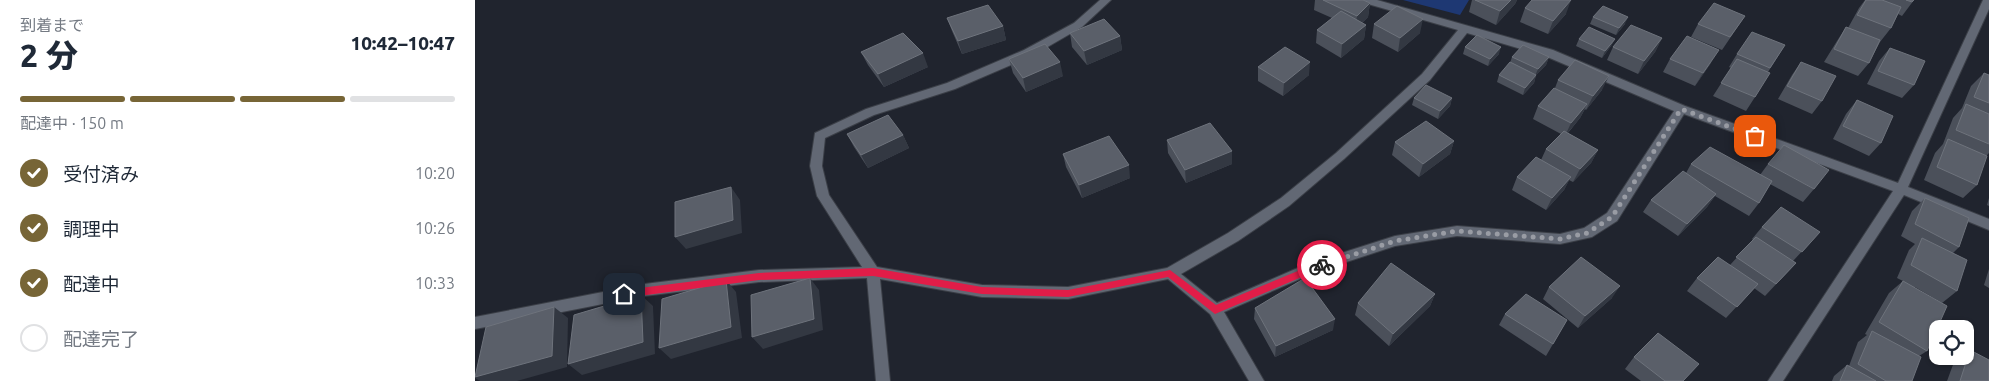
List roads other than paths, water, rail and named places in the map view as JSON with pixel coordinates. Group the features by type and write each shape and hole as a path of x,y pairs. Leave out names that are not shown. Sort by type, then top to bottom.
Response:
{"street":[{"path":"883,381 873,272 823,196 816,166 819,136 870,112 951,86 1028,53 1078,25 1105,0"},
{"path":"1365,0 1549,54 1681,109 1901,189 1989,225"},
{"path":"1775,381 1901,189 1988,0"},
{"path":"475,324 653,289 759,276 873,272 982,291 1068,293 1170,273 1233,237 1285,202 1340,156 1426,77 1464,30"},
{"path":"1215,310 1312,268 1395,241 1457,231 1560,239 1587,233 1612,217 1681,109"},
{"path":"1170,273 1215,310 1257,381"}]}
